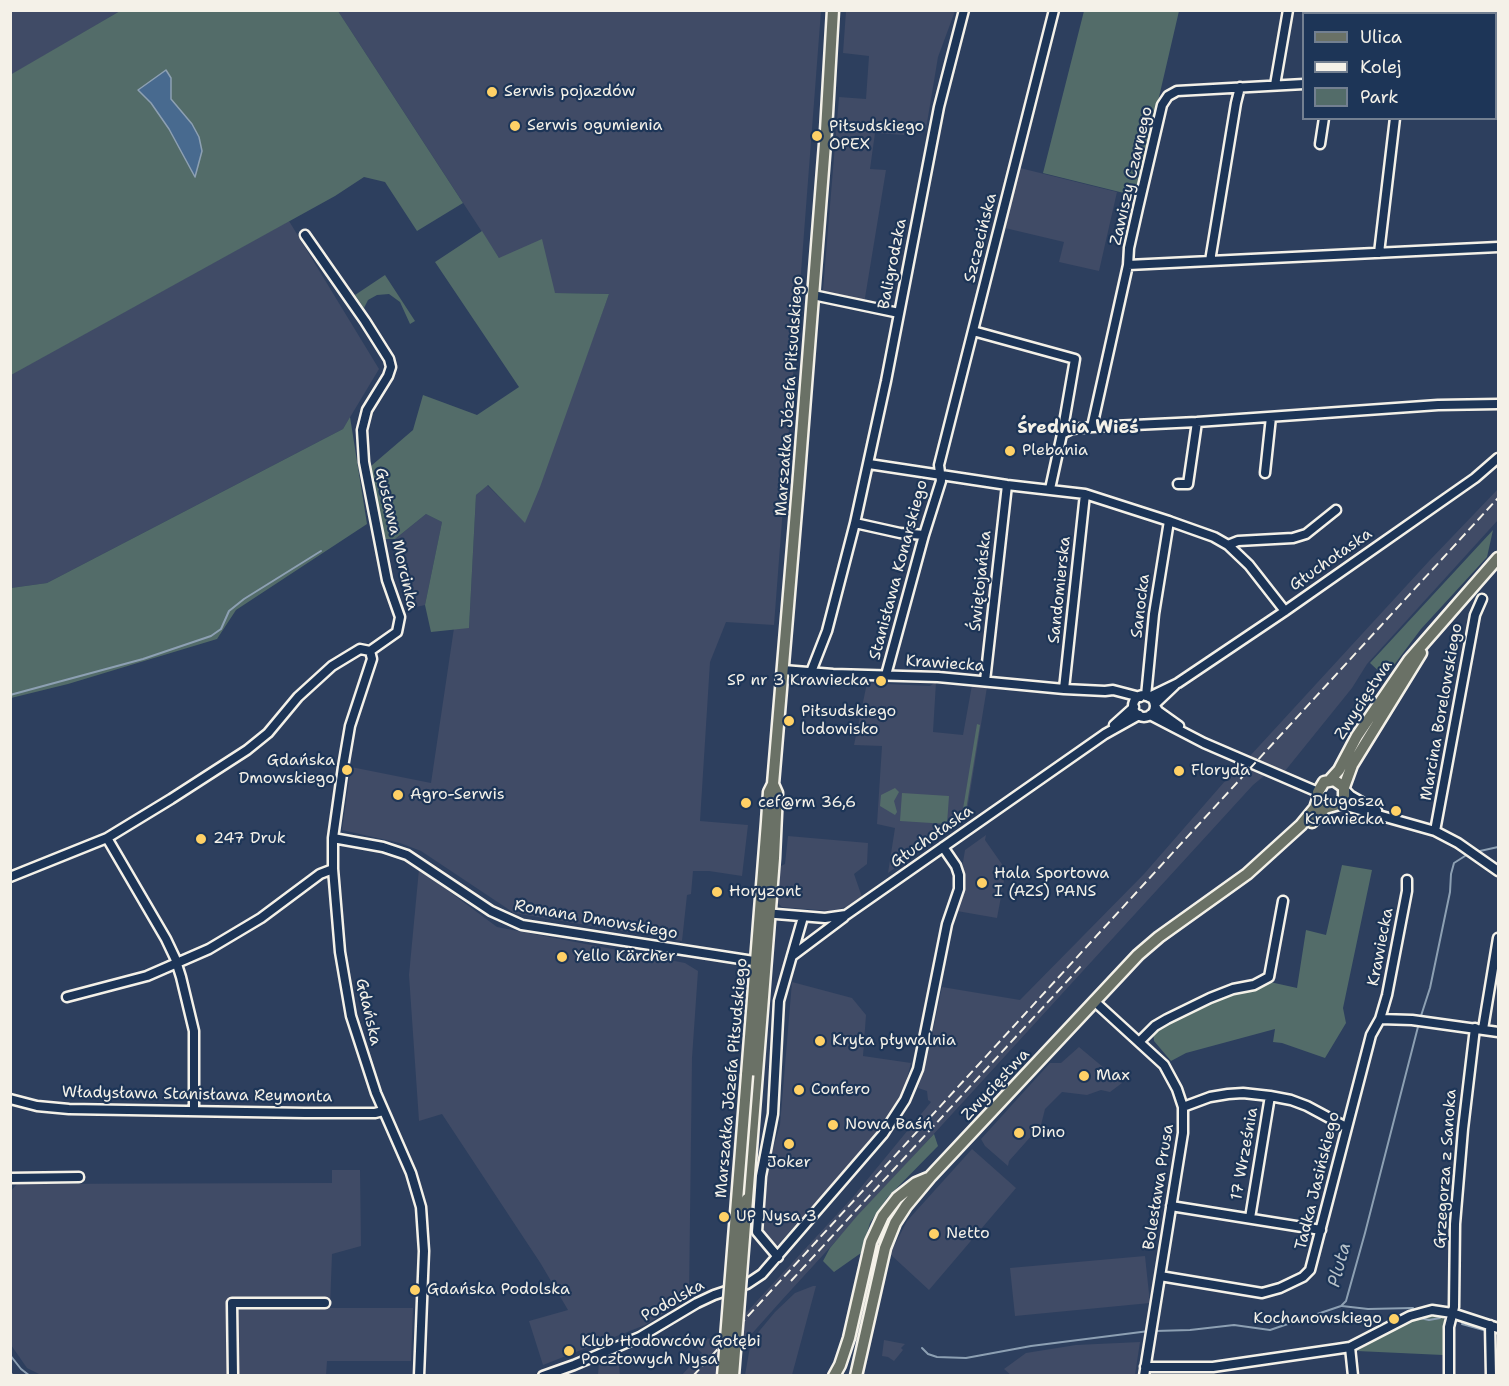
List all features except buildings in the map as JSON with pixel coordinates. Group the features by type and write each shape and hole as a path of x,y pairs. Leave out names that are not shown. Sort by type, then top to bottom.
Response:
{"main road":[{"name":"Marszałka Józefa Piłsudskiego","path":"723,1376 762,962 769,792 774,784 833,10"},
{"name":"Zwycięstwa","path":"1330,780 1339,770 1357,736 1403,668 1498,558"},
{"name":"Zwycięstwa","path":"1344,788 1352,765 1428,639"},
{"path":"1330,780 1338,781 1344,788 1344,798 1334,805 1323,802 1318,794 1323,783 1330,780"},
{"name":"Zwycięstwa","path":"856,1376 885,1248 895,1223 931,1176 1138,955 1159,937 1247,874 1300,825 1315,807 1318,794"},
{"name":"Zwycięstwa","path":"1247,874 1284,851 1320,813 1334,805"},
{"name":"Marszałka Józefa Piłsudskiego","path":"733,1376 752,1075"},
{"path":"834,1376 849,1338 870,1242 883,1216 897,1198 916,1183 931,1176"}],"street":[{"name":"Baligrodzka","path":"811,672 827,631 869,464 939,107 964,10"},
{"name":"Szczecińska","path":"940,473 939,465 1054,10"},
{"path":"1275,85 1288,10"},
{"name":"Zawiszy Czarnego","path":"1092,427 1128,265 1129,248 1162,105 1168,96 1178,91 1302,84"},
{"path":"1210,261 1240,87"},
{"path":"1320,144 1324,120"},
{"path":"1379,253 1395,120"},
{"name":"Gustawa Morcinka","path":"10,877 107,838 171,799 253,746 268,733 298,697 332,666 360,649 370,651 392,636 399,627 399,617 387,580 364,462 362,430 364,416 391,367 381,345 305,234"},
{"name":"Zawiszy Czarnego","path":"1128,265 1498,247"},
{"path":"813,295 899,313"},
{"path":"973,331 1075,359 1050,489"},
{"path":"1062,434 1072,429 1092,427 1438,405 1498,404"},
{"path":"1264,473 1271,417"},
{"path":"1178,484 1188,484 1197,422"},
{"name":"Głuchołaska","path":"1105,734 1134,707 1135,700 1149,700 1178,683 1475,478 1498,458"},
{"path":"869,464 1007,485 1085,494 1214,537 1228,545 1249,566 1285,611"},
{"name":"Stanisława Konarskiego","path":"886,675 941,481 940,473"},
{"name":"Świętojańska","path":"985,681 1007,485"},
{"name":"Sandomierska","path":"1064,689 1085,494"},
{"path":"1228,545 1238,541 1293,538 1306,534 1336,510"},
{"name":"Sanocka","path":"1149,700 1156,603 1168,521"},
{"path":"855,524 900,533 924,535"},
{"name":"Marcina Borelowskiego","path":"1435,831 1475,615 1482,599"},
{"name":"Gdańska","path":"370,651 372,659 350,726 333,838 333,869 340,952 351,1016 383,1111 411,1173 423,1217 424,1251 419,1376"},
{"name":"Krawiecka","path":"783,670 938,677 1064,689 1113,690 1149,700 1158,711 1186,732"},
{"name":"Krawiecka","path":"1105,691 1122,697 1134,707"},
{"path":"1134,707 1139,716 1150,715 1149,700"},
{"name":"Krawiecka","path":"1150,715 1318,794"},
{"name":"Głuchołaska","path":"846,915 1105,734 1139,716"},
{"path":"1344,788 1350,796 1385,816"},
{"path":"1334,805 1385,816 1435,831 1498,871"},
{"path":"107,838 166,939 177,964 189,1003 194,1031 194,1111"},
{"name":"Romana Dmowskiego","path":"333,838 401,852 491,911 522,925 762,962"},
{"name":"Podolska","path":"543,1376 640,1337 696,1303 747,1284 762,1274 883,1134 905,1100 916,1077 926,1039 947,924 959,889 959,875 956,866 943,847"},
{"path":"67,998 126,982 177,964 209,949 246,928 320,873 333,869"},
{"name":"Krawiecka","path":"1380,1019 1407,891 1407,880"},
{"path":"1139,1042 1155,1026 1167,1019 1210,998 1233,989 1254,985 1269,977 1283,901"},
{"path":"765,914 836,918 846,915"},
{"path":"792,956 846,915"},
{"path":"778,1257 757,1232 761,1176 773,1114 779,1001 803,917"},
{"name":"Grzegorza z Sanoka","path":"1449,1376 1449,1327 1452,1313 1455,1224 1463,1129 1479,1029 1498,938"},
{"name":"Bolesława Prusa","path":"1094,1001 1164,1065 1177,1089 1183,1107 1183,1133 1144,1371"},
{"path":"1380,1019 1412,1020 1498,1032"},
{"name":"Tadka Jasińskiego","path":"1160,1276 1262,1293 1280,1288 1303,1277 1310,1270 1371,1035 1380,1019"},
{"path":"1183,1107 1210,1097 1228,1094 1270,1096 1307,1106 1346,1127"},
{"name":"17 Września","path":"1250,1218 1270,1096"},
{"name":"Władysława Stanisława Reymonta","path":"10,1099 46,1107 194,1111 364,1113 383,1111"},
{"path":"10,1178 78,1177"},
{"name":"17 Września","path":"1171,1206 1321,1230"},
{"path":"233,1376 232,1303 325,1304"},
{"path":"1144,1371 1213,1366 1350,1347 1416,1314 1432,1310 1452,1313 1494,1326 1491,1376"},
{"path":"1350,1347 1353,1376"}],"shaded area":[{"path":"11,10 120,11 11,75"},
{"path":"338,11 821,11 774,625 726,622 710,662 700,821 748,825 742,876 693,871 691,894 687,895 682,941 514,913 421,851 400,843 342,830 351,767 431,783 454,628 469,628 476,495 487,485 525,522 609,294 555,293 499,258"},
{"path":"846,11 955,11 938,57 926,129 905,127 904,135 875,133 870,169 886,170 863,310 822,302 839,97 866,99 869,56 843,53"},
{"path":"166,70 171,78 171,99 192,124 199,137 202,151 195,177 169,129 151,103 138,90"},
{"path":"1020,168 1117,192 1099,271 1059,262 1064,242 1005,228"},
{"path":"289,221 379,369 343,429 47,583 11,588 10,375"},
{"path":"1498,489 1498,520 1367,664 1352,688 1285,771 1249,757 1430,560"},
{"path":"426,514 442,522 425,605 407,609 395,539"},
{"path":"936,682 933,732 963,735 972,685 987,687 966,817 888,873 895,828 877,824 882,746 854,745 867,683 930,686"},
{"path":"1239,765 1264,776 1253,785 715,1375 681,1376 702,1353 696,1347 703,1339 716,1338 720,1341 853,1197 931,1102 928,1100 927,1091 918,1088 929,1050 942,987 1020,1000 1144,874"},
{"name":"Hala Sportowa I (AZS) PANS","path":"986,835 985,840 1006,870 997,918 957,911 963,885 962,868 965,850"},
{"path":"788,836 868,843 867,864 854,874 862,897 846,907 831,911 782,907 777,902 781,866 785,864"},
{"path":"419,869 497,927 685,963 698,971 692,1058 689,1297 645,1325 543,1365 529,1321 568,1310 541,1264 442,1114 419,1121 409,975"},
{"path":"792,982 852,998 866,1015 863,1056 911,1063 906,1082 880,1129 777,1246 761,1228 765,1176 780,1125"},
{"path":"1079,1047 1122,1083 1110,1092 1101,1090 1087,1095 1062,1092 1045,1109 1041,1125 1009,1161 1008,1166 985,1146 981,1139 1050,1063 1061,1063"},
{"path":"972,1149 1016,1188 929,1290 890,1254 907,1221"},
{"path":"332,1170 360,1170 361,1246 332,1254 330,1308 413,1308 411,1361 327,1361 326,1376 41,1375 27,1368 11,1345 10,1192 17,1184 332,1183"},
{"path":"1145,1256 1150,1303 1015,1316 1010,1268"},
{"path":"816,1286 792,1375 745,1375 751,1341 775,1312 795,1293"},
{"path":"884,1340 905,1344 894,1361 882,1356"},
{"path":"1140,1342 1135,1375 1012,1376 1004,1369 1026,1353 1076,1345"},
{"path":"618,1355 620,1375 598,1375 599,1362"}],"green space":[{"path":"120,11 338,11 463,203 417,231 385,182 364,177 335,196 11,375 10,75"},
{"path":"1084,11 1179,11 1136,196 1043,173"},
{"path":"482,231 499,258 542,239 555,293 609,294 525,523 488,485 476,495 469,628 431,632 425,605 442,522 426,514 395,539 383,539 371,466 413,430 423,395 477,415 519,387 435,262"},
{"path":"385,275 415,321 410,324 400,302 389,294 377,295 368,300 364,308 355,295"},
{"path":"350,417 367,524 236,610 217,639 68,684 11,698 11,588 47,583 343,429"},
{"path":"1493,530 1487,557 1421,629 1385,677 1370,663"},
{"path":"977,724 980,725 965,816 962,815"},
{"path":"895,788 899,792 894,801 897,812 895,815 880,806 881,795"},
{"path":"902,793 949,796 947,824 900,821"},
{"path":"1342,865 1372,870 1343,1008 1346,1023 1325,1058 1273,1042 1275,1029 1186,1053 1171,1061 1154,1041 1153,1032 1170,1020 1212,1000 1270,982 1297,988 1306,930 1326,935"},
{"path":"934,1134 938,1146 887,1198 870,1223 861,1253 834,1272 823,1261 830,1248"},
{"path":"1424,1316 1443,1317 1445,1323 1443,1355 1357,1351 1385,1334"}],"waterway":[{"path":"10,695 143,659 211,636 221,629 229,611 244,599 321,551"},
{"name":"Pluta","path":"1480,851 1498,847"},
{"name":"Pluta","path":"1155,1331 1234,1325 1270,1330 1341,1306 1346,1301 1430,988 1450,892 1451,874 1454,863 1465,856"},
{"path":"1342,1306 1368,1309 1413,1308"},
{"path":"1420,1318 1429,1320 1440,1318"},
{"path":"1462,1324 1487,1331"},
{"name":"Pluta","path":"922,1348 928,1354 937,1357 966,1358 1031,1346 1149,1331"},
{"name":"Pluta","path":"10,1355 30,1376"}],"railway":[{"path":"693,1376 1498,498"},
{"path":"791,1281 1082,965"},
{"path":"10,1372 13,1376"}],"place":[{"name":"Serwis pojazdów","path":"492,92"},
{"name":"Serwis ogumienia","path":"515,126"},
{"name":"Piłsudskiego OPEX","path":"817,136"},
{"name":"Plebania","path":"1010,451"},
{"name":"SP nr 3 Krawiecka","path":"881,681"},
{"name":"Piłsudskiego lodowisko","path":"789,721"},
{"name":"Gdańska Dmowskiego","path":"347,770"},
{"name":"Floryda","path":"1179,771"},
{"name":"Agro-Serwis","path":"398,795"},
{"name":"cef@rm 36,6","path":"746,803"},
{"name":"Długosza Krawiecka","path":"1396,811"},
{"name":"247 Druk","path":"201,839"},
{"name":"Hala Sportowa I (AZS) PANS","path":"982,883"},
{"name":"Horyzont","path":"717,892"},
{"name":"Yello Kärcher","path":"562,957"},
{"name":"Kryta pływalnia","path":"820,1041"},
{"name":"Max","path":"1084,1076"},
{"name":"Confero","path":"799,1090"},
{"name":"Nowa Baśń","path":"833,1125"},
{"name":"Dino","path":"1019,1133"},
{"name":"Joker","path":"789,1144"},
{"name":"UP Nysa 3","path":"724,1217"},
{"name":"Netto","path":"934,1234"},
{"name":"Gdańska Podolska","path":"415,1290"},
{"name":"Kochanowskiego","path":"1394,1319"},
{"name":"Klub Hodowców Gołębi Pocztowych Nysa","path":"569,1351"}],"district":[{"name":"Średnia Wieś","path":"1078,428"}]}
